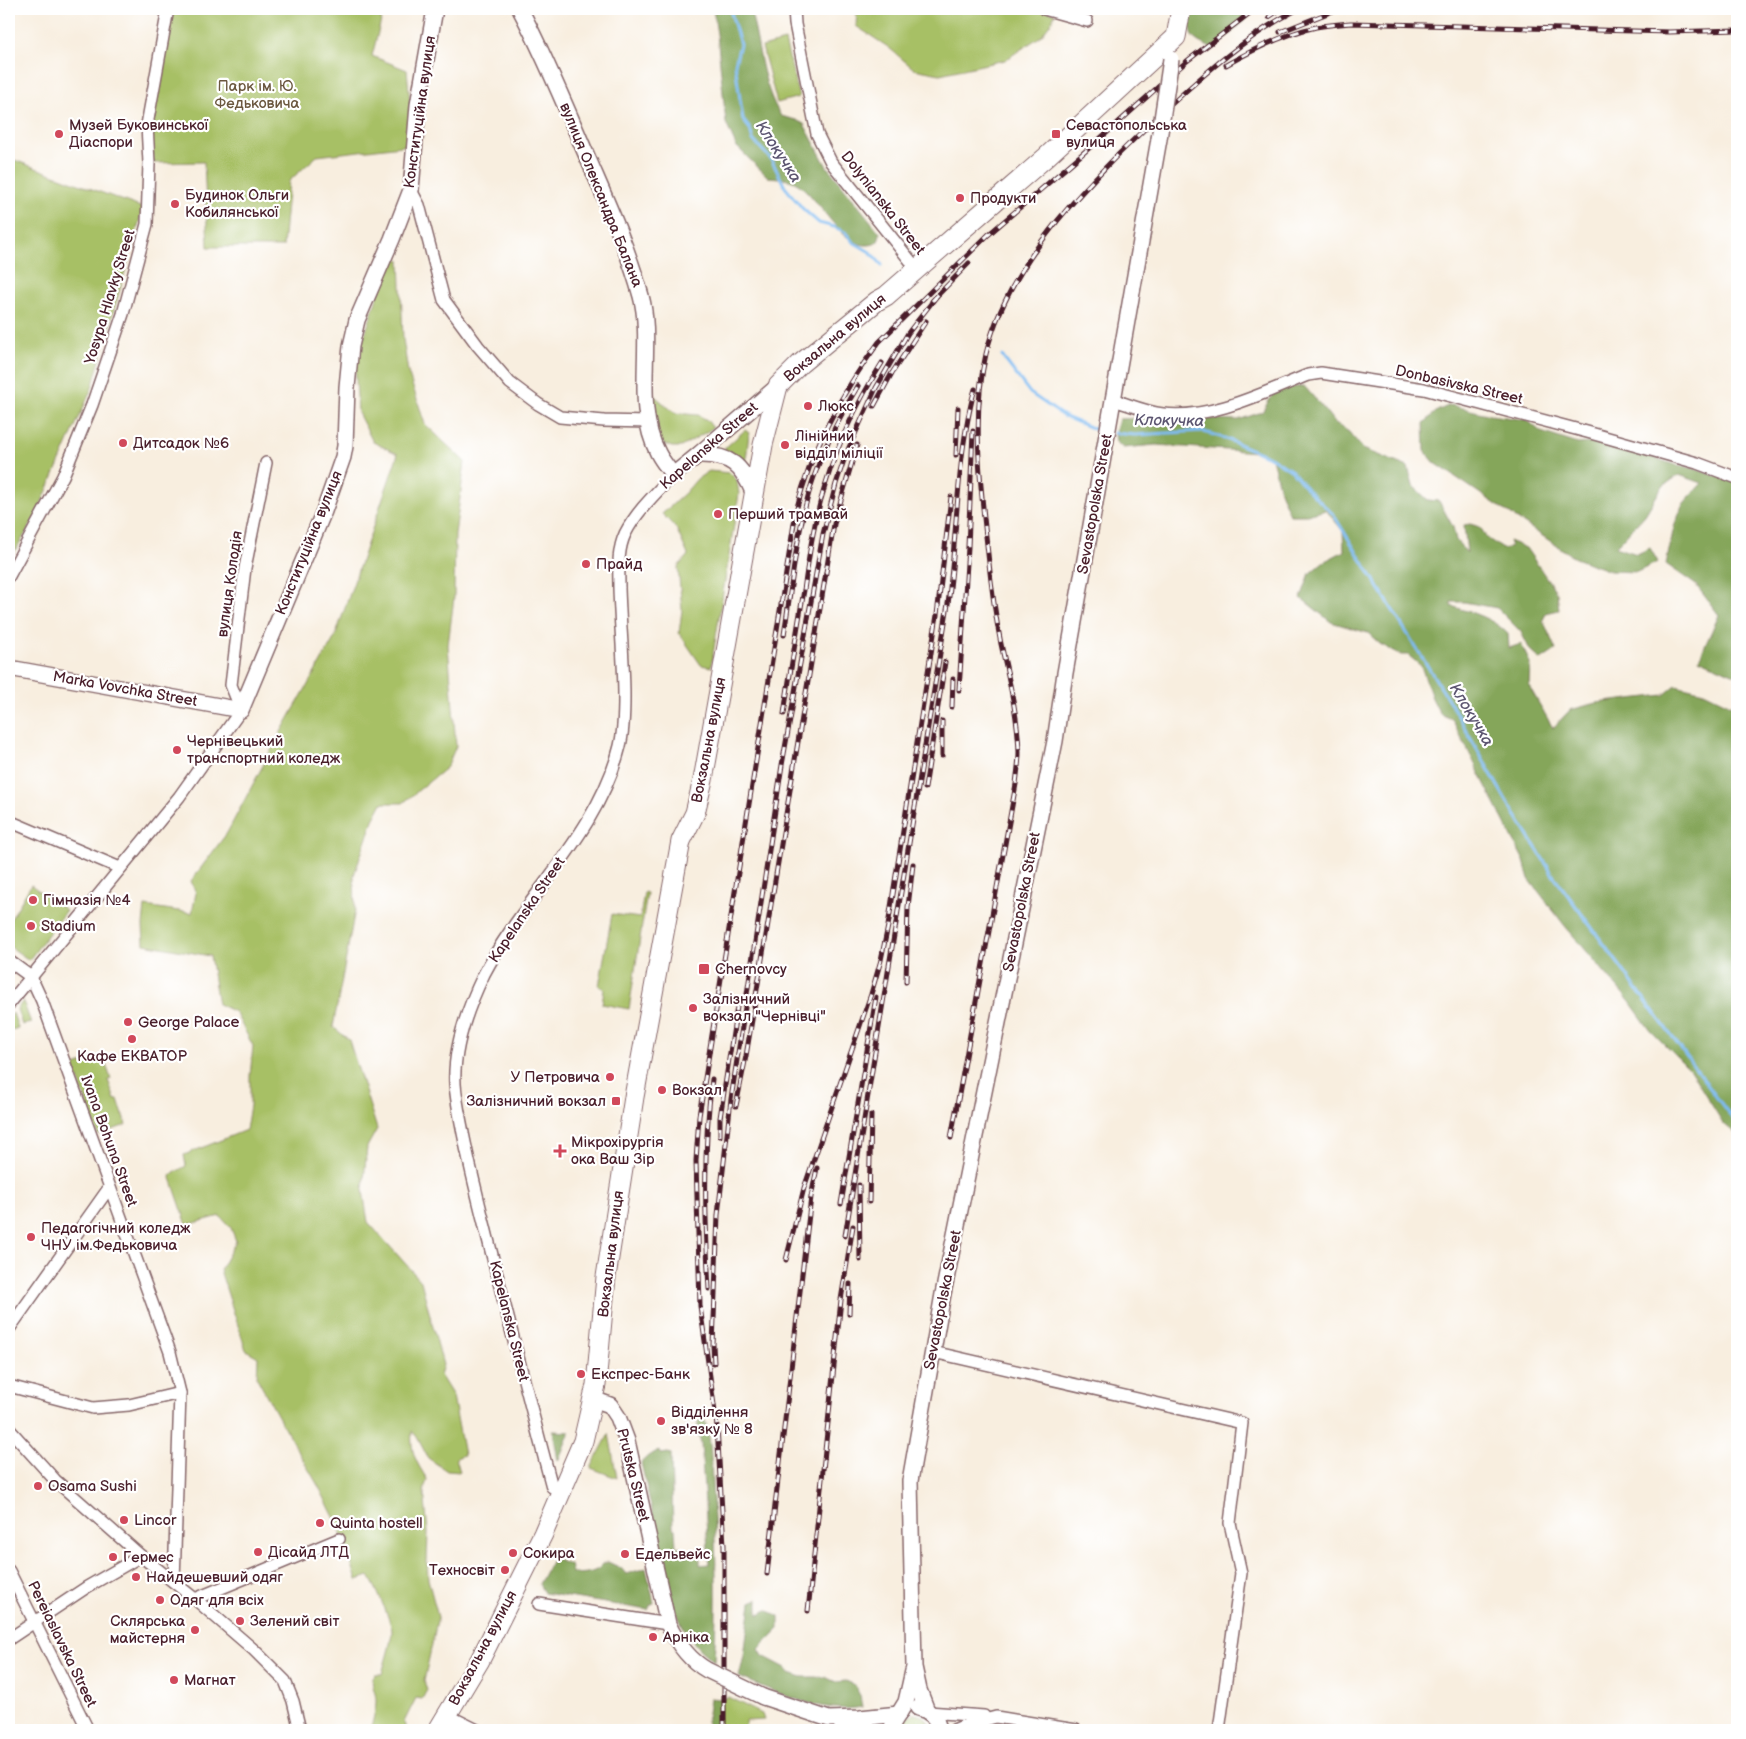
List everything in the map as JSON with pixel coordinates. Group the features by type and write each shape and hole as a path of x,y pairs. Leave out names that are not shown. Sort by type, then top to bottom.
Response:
{"main road":[{"path":"1176,37 1181,9"},
{"name":"Вокзальна вулиця","path":"443,1722 480,1660 543,1534 583,1441 593,1399 600,1353 606,1277 634,1097 681,841 695,813 703,780 761,457 778,386 806,358 917,269 1045,158 1176,37"}],"street":[{"name":"Yosypa Hlavky Street","path":"9,576 63,476 92,405 123,314 147,224 149,164 147,125 168,9"},
{"name":"Конституційна вулиця","path":"9,1004 179,797 241,710 324,511 343,457 349,364 357,320 411,190 418,105 435,9"},
{"name":"вулиця Олександра Балана","path":"520,9 566,105 635,277 645,322 644,380 648,422 657,453 673,475"},
{"name":"Dolynianska Street","path":"794,9 795,24 817,134 830,162 917,269"},
{"path":"1044,9 1087,21"},
{"name":"Sevastopolska Street","path":"914,1667 910,1481 933,1352 1055,741 1065,673 1176,37"},
{"path":"411,190 419,205 444,300 478,346 510,383 538,404 560,417 648,422"},
{"name":"Donbasivska Street","path":"1114,400 1162,414 1194,413 1226,406 1308,374 1321,373 1424,389 1588,432 1697,463 1737,478"},
{"name":"Kapelanska Street","path":"561,1492 552,1487 470,1166 458,1109 455,1084 456,1069 464,1024 486,972 506,938 589,818 605,789 616,760 624,721 624,674 619,598 620,551 625,534 648,501 673,475 778,386"},
{"path":"698,455 720,456 732,461 746,476 754,494"},
{"path":"740,468 748,468 754,465 761,457"},
{"name":"вулиця Колодія","path":"241,710 232,685 245,568 266,463"},
{"name":"Marka Vovchka Street","path":"9,668 241,710"},
{"path":"9,821 120,868"},
{"path":"9,961 31,977"},
{"name":"Ivana Bohuna Street","path":"31,977 42,1001 170,1352 180,1393 174,1582"},
{"path":"9,1329 109,1188"},
{"path":"933,1352 1242,1423 1230,1523 1240,1573 1219,1730"},
{"path":"9,1386 93,1408 129,1405 180,1393"},
{"name":"Prutska Street","path":"593,1399 610,1405 618,1417 626,1441 668,1624 687,1654 697,1664 763,1697 829,1719 900,1714 912,1708 920,1708 928,1712"},
{"path":"9,1429 55,1480 140,1556 195,1599 254,1650 285,1682 293,1701 300,1730"},
{"path":"195,1599 339,1539"},
{"path":"9,1639 87,1587 140,1556"},
{"name":"Pereiaslavska Street","path":"9,1571 88,1730"},
{"path":"539,1604 668,1624"},
{"path":"914,1667 928,1712 935,1718 939,1730"},
{"path":"892,1730 893,1723 906,1702 914,1667"},
{"path":"928,1712 996,1717 1076,1730"},
{"path":"954,1730 996,1717"},
{"path":"829,1719 863,1730"},
{"path":"443,1722 477,1730"}],"green space":[{"name":"Парк ім. Ю. Федьковича","path":"171,9 384,9 372,56 407,70 412,123 410,145 317,156 289,181 283,247 208,247 204,162 153,163 151,126"},
{"path":"713,9 750,9 765,78 774,104 781,116 804,124 826,165 880,233 876,243 869,245 859,244 849,239 798,184 787,179 768,177 736,146 726,123"},
{"path":"857,9 1038,9 1055,13 1052,21 1041,36 1005,60 940,74 914,69 888,47 856,26"},
{"path":"1193,9 1257,9 1214,49 1194,39 1190,31"},
{"path":"785,41 799,97 777,103 762,47"},
{"path":"9,158 143,208 92,388 35,518 9,561"},
{"path":"391,256 400,260 403,339 408,372 425,424 465,462 455,534 454,597 448,645 456,746 447,767 403,803 382,803 373,820 354,875 355,910 333,1027 349,1040 377,1129 367,1147 363,1191 368,1222 421,1281 443,1365 440,1375 453,1396 464,1455 456,1458 460,1472 447,1471 428,1458 412,1431 412,1445 415,1456 427,1479 424,1491 428,1532 428,1579 438,1617 424,1681 427,1690 422,1699 416,1698 404,1722 406,1730 371,1730 376,1702 372,1681 375,1674 382,1674 392,1631 389,1620 369,1576 357,1580 339,1527 320,1489 257,1378 258,1357 246,1350 220,1270 236,1241 231,1228 220,1216 187,1225 170,1175 186,1166 184,1155 246,1130 250,1105 253,1046 235,1012 218,1004 210,956 144,944 143,925 145,906 192,913 196,893 191,881 227,833 277,739 335,637 398,454 373,442 358,413 355,364"},
{"path":"1304,386 1334,422 1349,432 1363,449 1408,467 1413,486 1428,500 1439,501 1453,527 1456,540 1467,553 1464,525 1470,524 1480,527 1487,538 1503,549 1511,547 1509,541 1526,548 1557,593 1559,610 1546,613 1543,620 1556,650 1541,660 1530,650 1521,632 1497,608 1464,602 1451,602 1451,606 1481,616 1502,628 1508,634 1509,648 1521,644 1530,663 1529,686 1553,728 1570,710 1596,703 1664,695 1676,685 1704,692 1737,708 1737,1135 1723,1123 1690,1070 1651,1031 1630,1002 1565,926 1529,879 1524,861 1452,719 1440,714 1432,698 1421,666 1408,655 1401,655 1380,644 1368,633 1331,622 1301,598 1310,573 1323,562 1344,551 1343,531 1326,510 1307,515 1290,515 1280,491 1272,458 1257,452 1156,445 1123,448 1116,442 1115,434 1119,419 1162,417 1238,420 1262,412 1276,389"},
{"path":"651,393 675,413 698,415 707,420 713,428 681,447 663,444 657,439"},
{"path":"1450,405 1491,415 1527,420 1541,432 1578,444 1607,441 1672,464 1692,468 1737,483 1737,676 1699,659 1719,615 1696,585 1666,564 1674,527 1683,504 1702,483 1679,475 1662,487 1645,515 1615,547 1637,554 1650,548 1658,562 1637,572 1610,571 1575,558 1435,463 1425,451 1424,423 1437,411"},
{"path":"745,430 749,433 746,460 742,462 725,452 725,448"},
{"path":"709,471 730,473 737,480 739,494 711,667 701,665 679,633 682,610 678,567 688,555 676,528 662,514 697,479"},
{"path":"31,885 66,910 29,960 9,946 9,922"},
{"path":"644,892 647,893 629,1009 602,1004 604,989 599,986 612,914 640,918"},
{"path":"23,1001 31,1023 22,1025 17,1009"},
{"path":"13,1013 18,1028 9,1031 9,1019"},
{"path":"103,1056 111,1079 108,1080 115,1100 118,1099 126,1125 98,1135 74,1068"},
{"path":"703,1415 711,1449 715,1528 716,1595 714,1661 690,1637 681,1623 675,1608 641,1463 649,1455 660,1451 661,1454 671,1454 673,1528 675,1529 676,1547 681,1547 682,1556 700,1555 700,1565 709,1564 701,1444 698,1430 700,1416"},
{"path":"553,1431 570,1432 558,1461"},
{"path":"609,1434 617,1478 591,1468"},
{"path":"553,1558 570,1565 572,1573 592,1572 608,1562 621,1568 626,1574 646,1568 654,1603 651,1604 648,1610 544,1593 539,1584"},
{"path":"758,1599 758,1615 767,1610 779,1616 779,1629 759,1649 763,1656 786,1668 790,1673 802,1677 825,1677 836,1682 846,1681 855,1685 862,1707 847,1709 816,1705 783,1695 739,1677 744,1656 751,1602"},
{"path":"728,1697 762,1714 764,1720 745,1721 746,1730 718,1730 721,1699"},
{"path":"710,1698 721,1699 718,1730 706,1730"},
{"path":"915,1714 925,1717 933,1730 897,1730 903,1719"}],"waterway":[{"name":"Клокучка","path":"730,9 740,44 735,64 743,120 750,129 753,140 771,159 785,187 803,209 819,223 845,232 853,242 870,252 882,265"},
{"path":"1002,356 1030,393 1063,416 1094,429"},
{"name":"Клокучка","path":"1114,433 1135,435 1201,431 1224,438 1272,458 1292,471 1307,489 1333,514 1451,704 1506,800 1553,875 1737,1125"}],"railway":[{"path":"724,1730 724,1546 717,1426 700,1306 696,1161 699,1116 796,511 802,488 819,444 840,402 879,342 988,235 1187,61 1255,9"},
{"path":"1269,17 1281,9"},
{"path":"951,1138 1016,784 1019,756 1015,712 993,599 980,479 979,403 981,378 986,354 997,319 1014,285 1034,252 1083,191 1137,136 1211,69 1244,43 1298,9"},
{"path":"1280,32 1338,9"},
{"path":"1226,65 1258,48 1292,34 1316,27 1351,23 1669,32 1737,30"},
{"path":"932,301 969,263"},
{"path":"714,1363 718,1215 731,1099 782,765 823,534 846,454 876,388 908,333 936,297"},
{"path":"874,406 892,373 926,321"},
{"path":"784,714 810,551 821,499 830,470 849,423 882,363"},
{"path":"784,635 796,554 809,493 819,462 829,440 858,386"},
{"path":"845,1236 948,604 963,449 969,411 975,389"},
{"path":"956,455 958,408"},
{"path":"959,690 973,431"},
{"path":"736,1106 746,1056 834,524 857,445"},
{"path":"786,1260 804,1188 881,960 937,615 951,497"},
{"path":"925,788 945,662"},
{"path":"952,707 953,679"},
{"path":"942,721 942,756"},
{"path":"906,982 908,907 913,864"},
{"path":"841,1204 876,997"},
{"path":"720,1136 720,1118 738,1000"},
{"path":"709,1289 706,1184 707,1131 712,1079"},
{"path":"869,1202 871,1115"},
{"path":"767,1574 811,1197 817,1168"},
{"path":"859,1185 860,1260"},
{"path":"808,1611 841,1300 853,1226"},
{"path":"849,1314 850,1284"}],"place":[{"name":"Музей Буковинської Діаспори","path":"59,134"},
{"name":"Севастопольська вулиця","path":"1056,134"},
{"name":"Продукти","path":"960,198"},
{"name":"Будинок Ольги Кобилянської","path":"175,204"},
{"name":"Люкс","path":"808,406"},
{"name":"Дитсадок №6","path":"123,443"},
{"name":"Лінійний відділ міліції","path":"785,445"},
{"name":"Перший трамвай","path":"718,514"},
{"name":"Прайд","path":"586,564"},
{"name":"Чернівецький транспортний коледж","path":"177,750"},
{"name":"Гімназія №4","path":"33,900"},
{"name":"Stadium","path":"31,926"},
{"name":"Chernovcy","path":"704,969"},
{"name":"Залізничний вокзал \"Чернівці\"","path":"693,1008"},
{"name":"George Palace","path":"128,1022"},
{"name":"Кафе ЕКВАТОР","path":"132,1039"},
{"name":"У Петровича","path":"610,1077"},
{"name":"Вокзал","path":"662,1090"},
{"name":"Залізничний вокзал","path":"616,1101"},
{"name":"Мікрохірургія ока Ваш Зір","path":"560,1151"},
{"name":"Педагогічний коледж ЧНУ ім.Федьковича","path":"31,1237"},
{"name":"Eкспрес-Банк","path":"581,1374"},
{"name":"Відділення зв'язку № 8","path":"661,1421"},
{"name":"Osama Sushi","path":"38,1486"},
{"name":"Lincor","path":"124,1520"},
{"name":"Quinta hostell","path":"320,1523"},
{"name":"Дісайд ЛТД","path":"258,1552"},
{"name":"Сокира","path":"513,1553"},
{"name":"Едельвейс","path":"625,1554"},
{"name":"Гермес","path":"113,1557"},
{"name":"Техносвіт","path":"505,1570"},
{"name":"Найдешевший одяг","path":"136,1577"},
{"name":"Одяг для всіх","path":"160,1600"},
{"name":"Зелений світ","path":"240,1621"},
{"name":"Склярська майстерня","path":"195,1630"},
{"name":"Арніка","path":"653,1637"},
{"name":"Магнат","path":"174,1680"}]}
